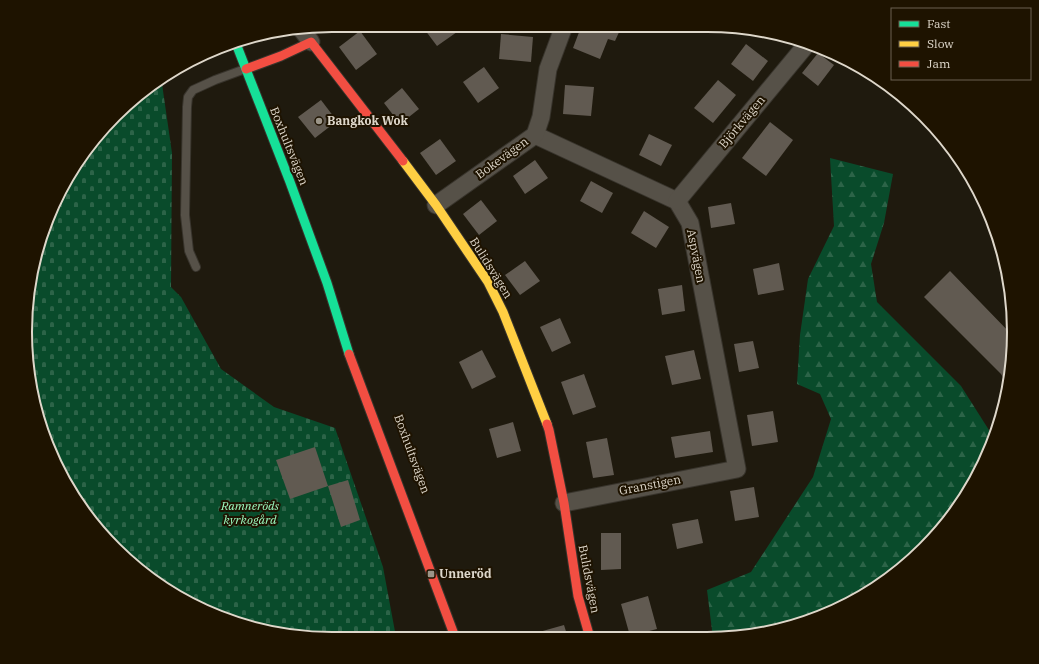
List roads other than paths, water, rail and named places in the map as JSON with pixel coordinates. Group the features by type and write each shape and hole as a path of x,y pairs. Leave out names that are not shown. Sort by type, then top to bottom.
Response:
{"street":[{"name":"Bokevägen","path":"436,205 535,135 541,117 548,69 562,32"},
{"name":"Bulidsvägen","path":"246,69 282,56 306,36 385,136 436,205 488,282 503,312 549,430 564,503 578,596 588,632"},
{"name":"Boxhultsvägen","path":"238,47 290,182 327,283 353,368 452,632"},
{"name":"Björkvägen","path":"677,201 804,48"},
{"path":"535,135 677,201"},
{"name":"Aspvägen","path":"677,201 690,223 737,469"},
{"name":"Boxhultsvägen","path":"327,283 350,325"},
{"name":"Granstigen","path":"564,503 737,469"}],"lane":[{"path":"196,267 189,251 185,214 186,108 188,97 193,90 246,69"}],"place":[{"name":"Bangkok Wok","path":"319,121"},
{"name":"Unneröd","path":"431,574"}],"park label":[{"name":"Ramneröds kyrkogård","path":"250,513"}]}
